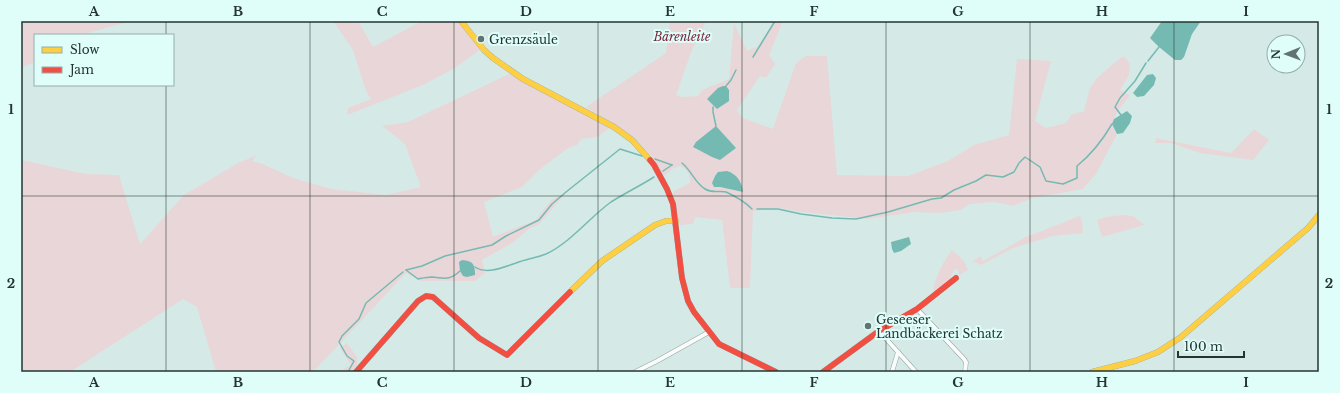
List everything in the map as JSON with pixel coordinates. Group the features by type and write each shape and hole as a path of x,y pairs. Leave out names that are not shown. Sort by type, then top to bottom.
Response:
{"street":[{"path":"461,21 492,58 523,79 614,128 632,140 654,165 673,204 682,278 688,301 719,344 776,372"},
{"path":"1092,372 1135,361 1158,352 1181,337 1308,228 1319,215"},
{"path":"356,372 418,301 426,296 433,296 479,338 507,355 584,277 602,261 655,225 666,221 676,221"},
{"path":"824,372 879,331 917,309 956,278"},
{"path":"917,309 964,359 966,362 965,372"},
{"path":"879,331 916,372"},
{"path":"635,372 709,332"},
{"path":"892,372 898,352"}],"green space":[{"path":"21,21 131,21 85,34 34,34 34,62 21,68"},
{"path":"333,21 358,21 373,47 420,22 419,21 458,21 480,50 453,69 423,85 347,115 348,108 371,99 366,91 353,50"},
{"name":"Bärenleite","path":"670,21 706,21 692,50 676,95 683,97 698,96 702,90 729,79 734,23 747,51 757,47 775,21 783,21 769,55 775,64 766,78 760,76 737,110 742,118 773,129 796,63 806,56 827,56 837,175 908,176 948,161 974,145 1009,135 1017,59 1051,61 1035,121 1046,128 1066,123 1071,115 1084,111 1090,88 1097,78 1120,58 1125,57 1130,64 1129,75 1120,90 1130,95 1119,109 1114,119 1114,129 1117,134 1096,174 1083,189 1032,198 1013,206 994,202 969,204 961,210 940,213 915,212 868,219 779,208 753,211 750,288 730,288 722,220 695,217 693,224 680,225 672,196 674,191 690,183 690,178 687,171 680,166 672,169 664,176 651,155 634,138 586,107 666,53","holes":["727,171 734,174 742,184 736,191 714,187 712,183 715,176"]},
{"path":"509,74 609,128 597,137 581,139 577,145 568,148 539,170 522,187 484,202 493,237 536,220 551,200 566,193 538,225 530,228 512,243 482,260 485,273 475,281 420,281 406,273 313,372 216,372 197,307 183,299 70,372 21,372 21,160 86,174 119,175 140,244 184,195 238,163 257,155 252,161 263,164 293,178 331,189 386,195 421,187 405,144 382,126 408,122"},
{"path":"1254,129 1269,140 1253,160 1200,153 1171,143 1155,143 1156,138 1231,153"},
{"path":"1123,215 1133,216 1144,225 1102,237 1097,220 1106,217"},
{"path":"1080,216 1083,233 1053,236 1013,248 981,265 973,261 980,256 983,261 1026,237"},
{"path":"952,250 964,261 968,270 959,275 958,270 955,269 945,286 945,290 936,295 933,289 936,278"},
{"path":"347,343 357,357 357,366 353,372 340,372 351,365 340,348"}],"water":[{"path":"1162,21 1201,21 1192,34 1184,57 1181,60 1175,60 1150,38"},
{"path":"1153,74 1156,78 1154,85 1144,96 1137,97 1133,93 1147,75"},
{"path":"726,86 729,90 729,101 717,109 707,99 718,88"},
{"path":"1127,111 1132,116 1130,123 1123,133 1117,134 1112,124 1114,119"},
{"path":"716,126 736,148 720,160 693,147 696,142"},
{"path":"727,171 734,174 738,179 743,192 714,187 712,183 718,172"},
{"path":"909,237 911,244 901,251 894,253 891,242"},
{"path":"462,260 469,261 473,264 475,268 475,275 467,277 463,276 460,271 459,262"}],"waterway":[{"path":"753,57 775,21"},
{"path":"1148,61 1159,47"},
{"path":"1121,115 1115,107 1120,98 1135,81 1146,63"},
{"path":"726,86 736,70"},
{"path":"713,107 716,126"},
{"path":"757,209 778,209 832,218 856,219 941,198 954,190 986,175 1003,177 1014,172 1019,163 1025,157 1040,167 1046,181 1063,184 1077,178 1077,166 1096,147 1112,124"},
{"path":"406,270 422,266 445,256 492,245 506,236 539,220 552,204 620,149 642,156"},
{"path":"655,159 672,165"},
{"path":"682,163 698,183 705,189 726,192 740,199 752,209"},
{"path":"663,171 672,165"},
{"path":"475,267 485,270 496,270 546,254 572,237 611,202 654,177"},
{"path":"406,270 418,279 430,277 450,278 460,271"},
{"path":"348,372 354,361 347,356 339,342 342,336 359,319 366,303 403,272"}],"traffic: slow":[{"path":"461,21 484,50 493,58 523,79 614,127 632,140 650,160"},
{"path":"1092,372 1135,361 1158,352 1181,337 1308,228 1319,215"},
{"path":"570,292 602,261 655,225 666,221 676,221"}],"traffic: jam":[{"path":"650,160 667,189 673,204 682,278 688,301 694,312 719,344 776,372"},
{"path":"823,372 879,331 917,309 956,278"},
{"path":"356,372 418,301 426,296 433,297 479,338 507,355 570,292"}],"place":[{"name":"Grenzsäule","path":"481,39"},
{"name":"Geseeser Landbäckerei Schatz","path":"868,326"}]}
